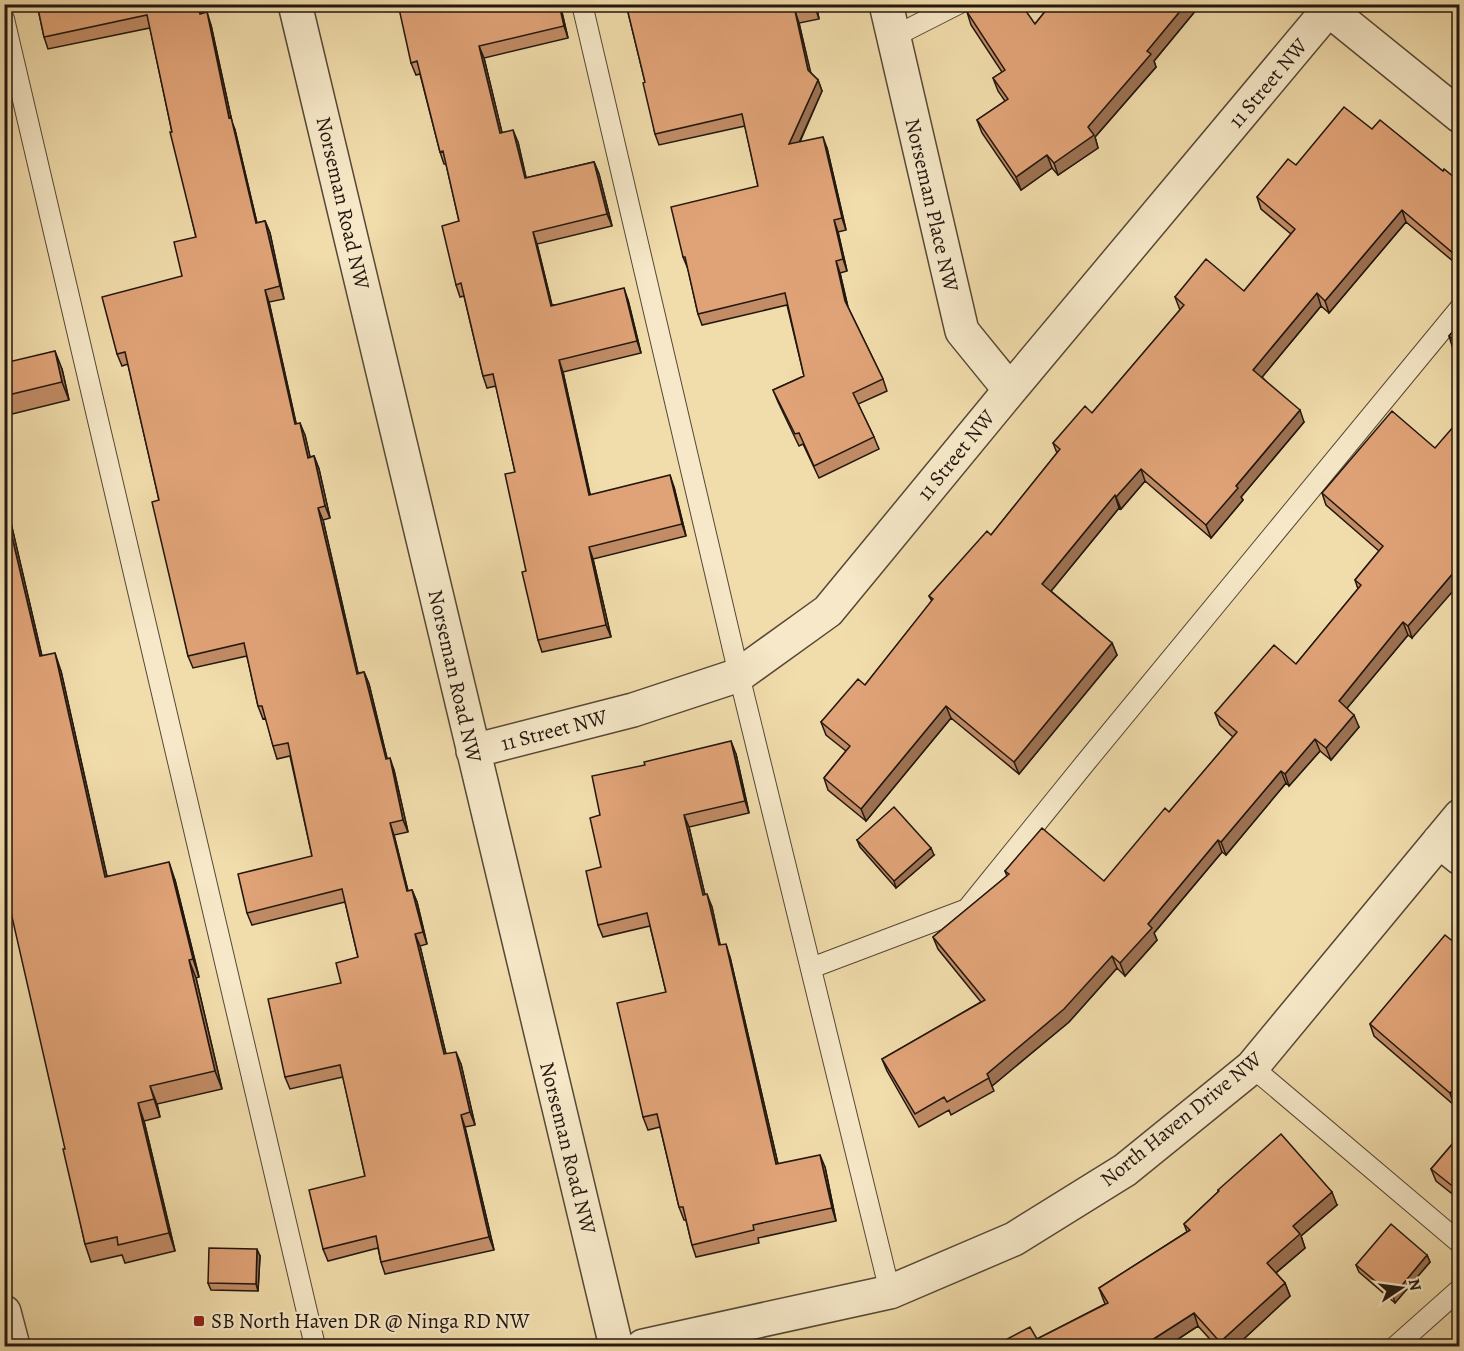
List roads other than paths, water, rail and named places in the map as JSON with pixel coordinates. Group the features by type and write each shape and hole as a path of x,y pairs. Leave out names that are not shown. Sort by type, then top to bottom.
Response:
{"street":[{"name":"Norseman Road NW","path":"296,4 616,1347"},
{"name":"Norseman Place NW","path":"886,4 962,331 1010,390"},
{"name":"11 Street NW","path":"473,751 633,710 739,675 828,611 1331,7"},
{"path":"1331,7 1460,116"},
{"name":"North Haven Drive NW","path":"643,1347 890,1292 1014,1239 1125,1170 1252,1067 1449,850 1460,816"},
{"path":"4,1312 12,1347"}],"lane":[{"path":"582,4 739,675 890,1292"},
{"path":"893,37 958,4"},
{"path":"4,19 315,1347"},
{"path":"811,968 967,909 1460,308"},
{"path":"1252,1067 1460,1243"},
{"path":"1396,1347 1460,1289"}],"place":[{"name":"SB North Haven DR @ Ninga RD NW","path":"199,1321"}]}
